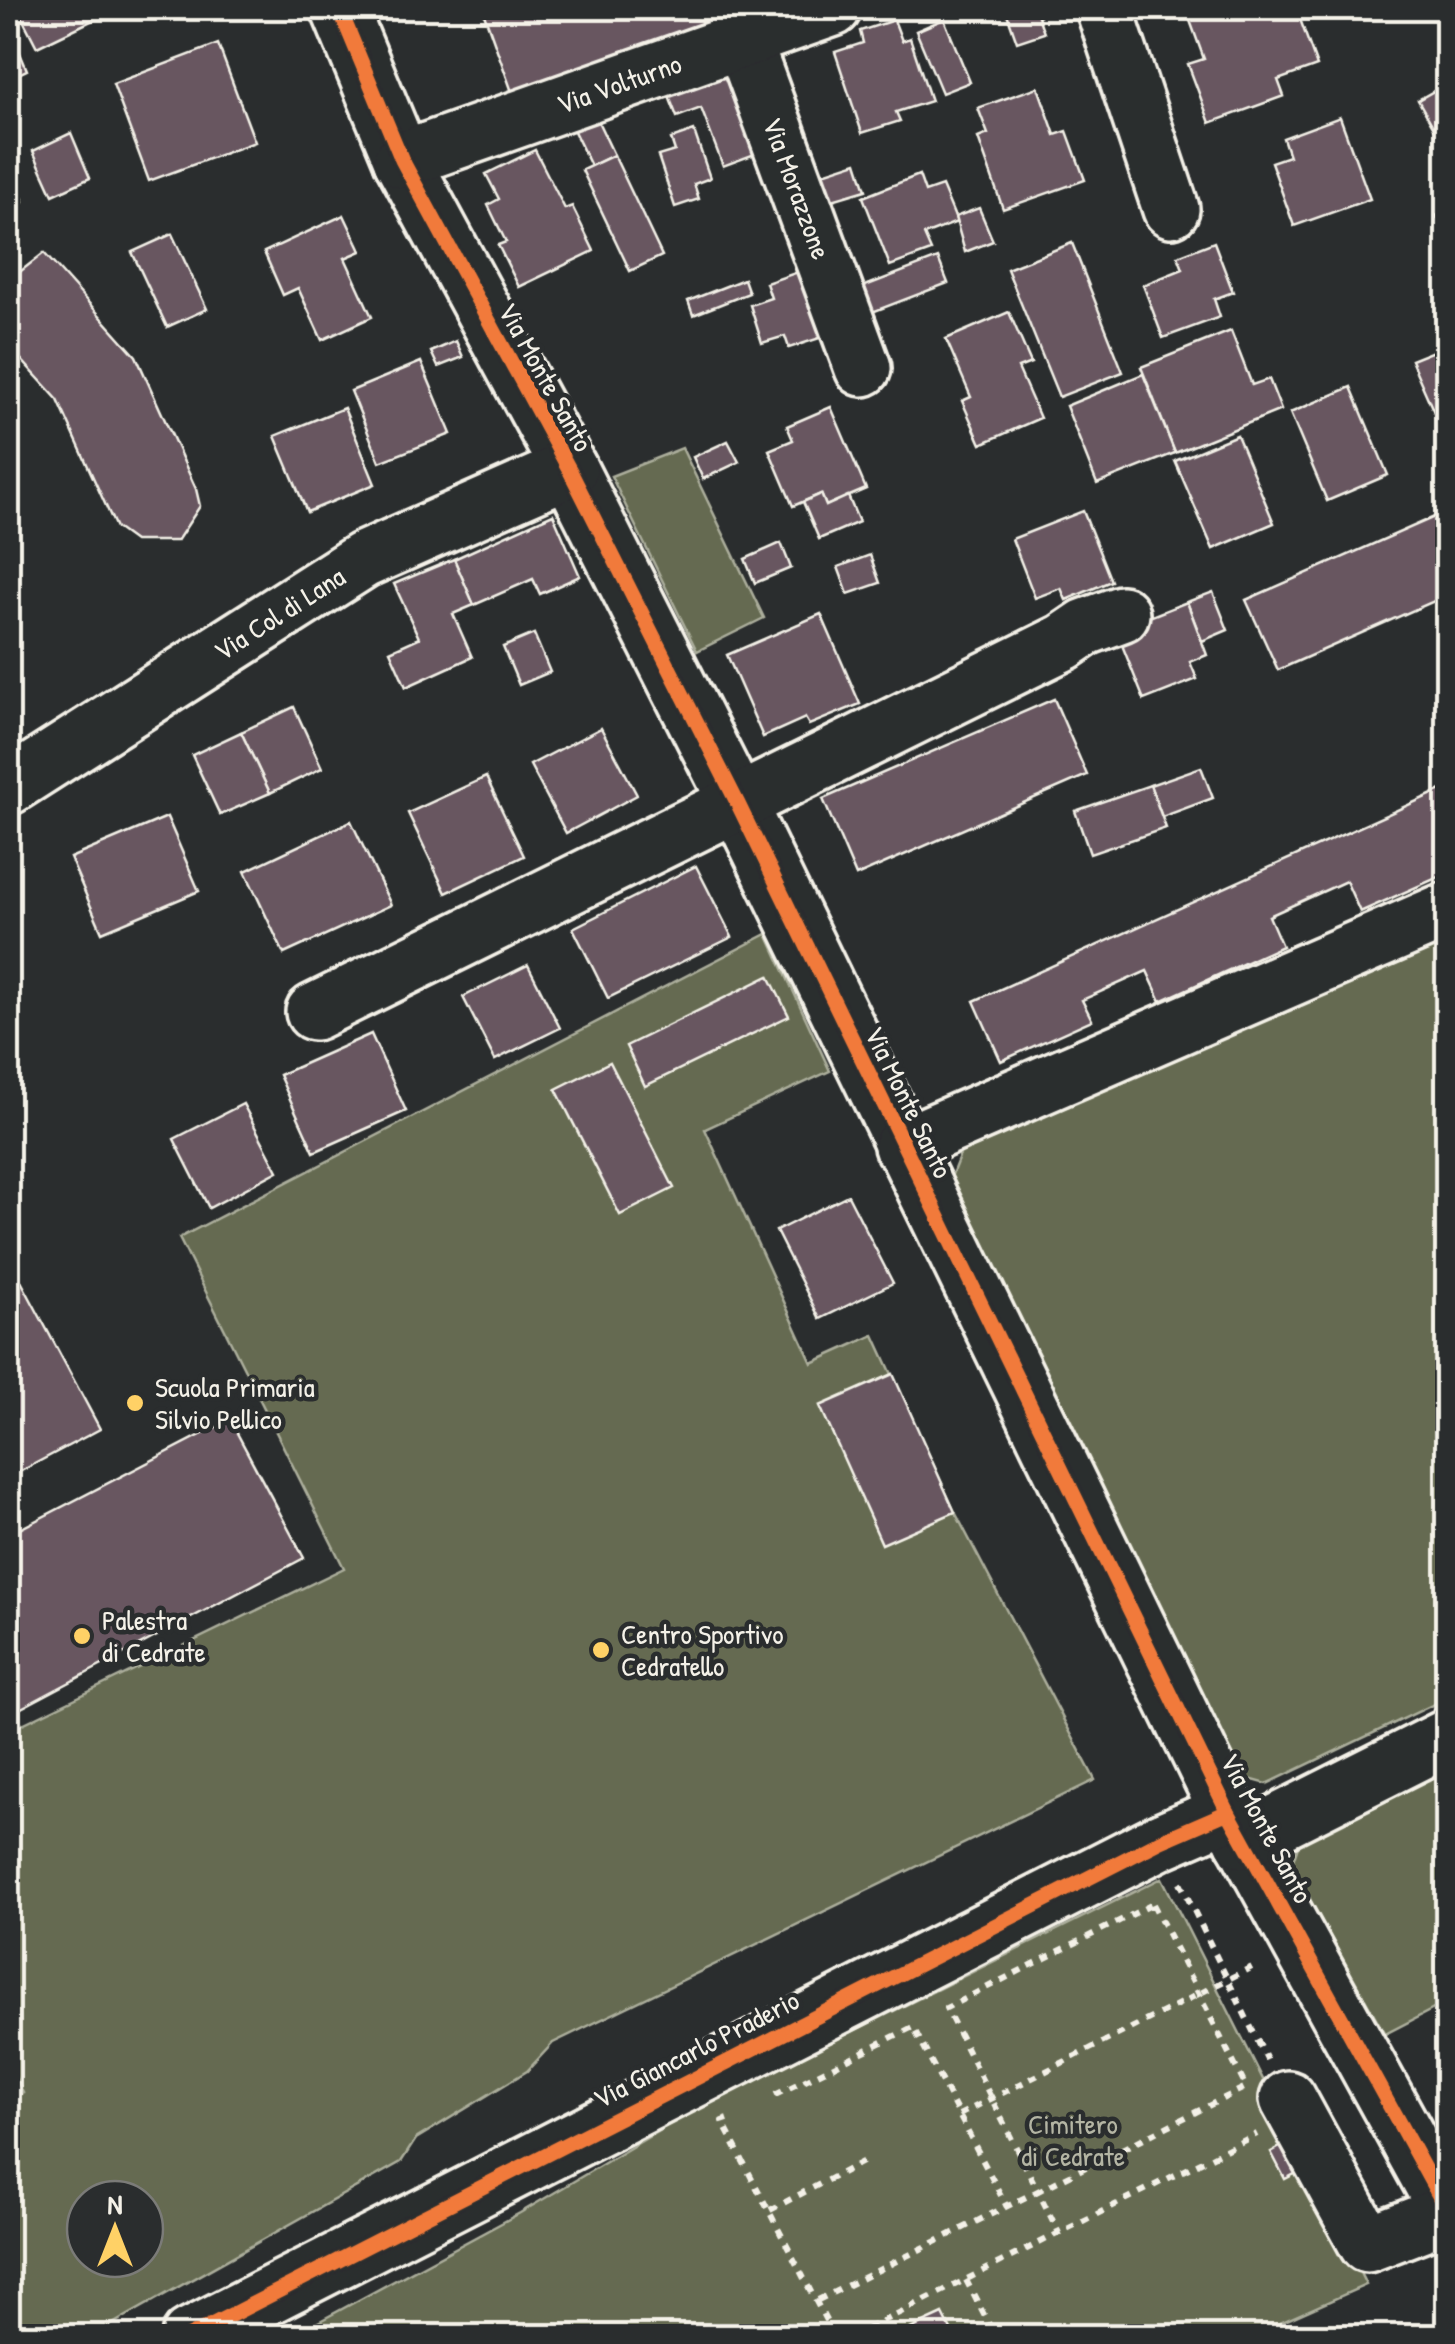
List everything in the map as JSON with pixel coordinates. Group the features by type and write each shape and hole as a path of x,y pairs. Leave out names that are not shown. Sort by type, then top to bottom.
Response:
{"street":[{"name":"Via Monte Santo","path":"338,8 402,160 569,469 738,804 1236,1826 1448,2212"},
{"name":"Via Volturno","path":"402,160 737,24 834,8"},
{"path":"1104,8 1171,209"},
{"name":"Via Morazzone","path":"737,24 863,368"},
{"name":"Via Col di Lana","path":"8,787 363,560 569,469"},
{"path":"314,1012 1064,642 1086,627 1121,614"},
{"path":"902,1146 1448,910"},
{"name":"Via Giancarlo Praderio","path":"204,2333 1161,1841 1236,1826 1448,1737"},
{"path":"1275,2115 1367,2244 1448,2212"}],"path":[{"path":"853,2336 1059,2233 1275,2115 1226,1980 1161,1841"},
{"path":"818,2300 1007,2207 1038,2191 1246,2088 1153,1904 946,2008 991,2098 1038,2191 1059,2233"},
{"path":"959,2115 1300,1944"},
{"path":"757,2104 914,2027 1007,2207"},
{"path":"740,2112 722,2121 834,2336"},
{"path":"770,2210 866,2160"},
{"path":"966,2280 995,2336"}],"green space":[{"path":"8,168 24,201 8,221"},
{"path":"682,448 764,618 697,651 611,476"},
{"path":"1447,930 1447,1698 1267,1784 1242,1777 951,1177 966,1139"},
{"name":"Centro Sportivo Cedratello","path":"767,934 830,1071 705,1129 812,1363 874,1335 955,1512 1095,1780 553,2043 527,2071 416,2139 401,2162 91,2336 8,2336 8,2101 23,2093 8,2062 8,1731 344,1568 179,1238"},
{"path":"1447,1763 1447,2002 1385,2034 1291,1866 1303,1831"},
{"name":"Cimitero di Cedrate","path":"1162,1878 1366,2285 1251,2336 292,2336 520,2213 694,2110"}],"building":[{"path":"17,8 118,8 37,47"},
{"path":"482,8 696,8 702,24 512,92"},
{"path":"1005,8 1062,8 1038,16 1044,33 1017,42"},
{"path":"1209,8 1296,8 1317,66 1278,80 1284,96 1210,123 1188,64 1204,59 1188,15"},
{"path":"944,19 970,82 942,93 916,31"},
{"path":"894,20 902,41 910,38 931,101 896,112 900,121 862,133 835,52 863,43 860,31"},
{"path":"8,24 27,70 8,79"},
{"path":"218,44 255,142 149,181 113,84"},
{"path":"722,65 755,154 723,166 701,108 677,117 665,86"},
{"path":"1448,83 1448,145 1445,147 1418,100"},
{"path":"1038,87 1055,135 1067,131 1085,180 1003,209 978,138 988,134 978,108"},
{"path":"594,113 614,155 591,166 571,125"},
{"path":"1340,117 1370,199 1294,226 1271,162 1289,156 1283,138"},
{"path":"694,131 710,178 694,184 699,199 675,207 658,156 675,151 671,139"},
{"path":"71,133 90,178 53,195 33,151"},
{"path":"535,150 565,209 572,206 594,251 519,287 498,245 506,242 488,205 499,199 486,174"},
{"path":"614,155 662,256 630,271 582,170"},
{"path":"857,162 866,190 829,201 820,174"},
{"path":"919,175 925,192 942,186 957,222 924,235 931,251 890,266 863,197"},
{"path":"979,208 993,241 965,252 955,217"},
{"path":"1448,209 1448,238 1436,216"},
{"path":"344,215 361,251 345,258 372,317 322,340 298,288 283,295 264,252"},
{"path":"172,234 207,309 167,327 132,252"},
{"path":"1214,242 1233,292 1214,299 1220,317 1163,338 1143,285 1183,269 1178,256"},
{"path":"1072,243 1123,372 1059,397 1007,269"},
{"path":"44,253 136,356 200,506 177,541 134,541 116,528 58,400 8,345 8,281"},
{"path":"938,258 948,283 862,316 852,291"},
{"path":"801,271 823,337 789,348 785,336 762,343 750,305 771,298 766,283"},
{"path":"744,279 749,293 693,315 688,301"},
{"path":"1009,312 1031,363 1018,368 1040,418 981,444 962,401 971,397 946,339"},
{"path":"1231,331 1252,385 1269,379 1281,410 1175,453 1141,367"},
{"path":"456,341 463,357 438,367 431,352"},
{"path":"1448,345 1448,444 1411,360"},
{"path":"421,362 451,434 380,462 351,391"},
{"path":"1143,374 1175,453 1097,484 1066,406"},
{"path":"1351,387 1388,475 1327,501 1290,413"},
{"path":"831,407 866,489 826,506 821,494 793,506 769,450 793,440 787,426"},
{"path":"344,408 375,484 307,512 275,436"},
{"path":"1237,435 1274,523 1213,549 1175,461"},
{"path":"728,441 739,462 703,479 693,457"},
{"path":"821,494 826,506 848,496 859,522 819,539 803,502"},
{"path":"1083,511 1111,581 1066,600 1061,588 1035,598 1012,539"},
{"path":"1448,511 1448,595 1278,670 1246,600"},
{"path":"553,514 580,576 540,594 533,579 474,605 454,559"},
{"path":"781,543 791,568 755,583 745,559"},
{"path":"870,555 880,583 848,594 838,567"},
{"path":"454,559 474,605 453,614 472,657 406,687 390,651 419,638 394,584"},
{"path":"1213,592 1228,630 1202,641 1187,602"},
{"path":"1187,602 1207,655 1190,662 1197,679 1144,700 1116,630"},
{"path":"821,614 860,704 809,725 805,718 763,737 727,655"},
{"path":"534,634 550,672 519,685 503,647"},
{"path":"1054,699 1087,775 856,876 823,799"},
{"path":"294,707 322,768 270,793 241,732"},
{"path":"601,728 637,795 566,833 530,765"},
{"path":"241,732 270,793 220,815 192,755"},
{"path":"1201,767 1213,798 1162,817 1150,785"},
{"path":"486,777 524,856 446,893 408,813"},
{"path":"1150,785 1166,828 1090,854 1075,811"},
{"path":"1448,787 1448,873 1360,912 1346,881 1269,916 1282,946 1161,1001 1147,971 1082,1000 1092,1020 1001,1061 974,1001"},
{"path":"167,817 199,891 102,932 70,858"},
{"path":"351,821 391,905 284,954 245,871"},
{"path":"696,866 732,937 608,998 573,928"},
{"path":"528,965 560,1028 495,1060 463,997"},
{"path":"769,976 789,1016 645,1086 626,1046"},
{"path":"371,1034 406,1111 314,1152 279,1075"},
{"path":"610,1062 674,1188 620,1215 556,1089"},
{"path":"243,1104 278,1171 209,1208 174,1139"},
{"path":"848,1195 893,1283 820,1319 776,1231"},
{"path":"21,1281 100,1429 8,1478 8,1288"},
{"path":"893,1374 955,1512 882,1544 820,1406"},
{"name":"Palestra di Cedrate","path":"230,1420 304,1558 8,1715 8,1535"},
{"path":"1293,2140 1308,2167 1285,2179 1271,2152"},
{"path":"943,2314 954,2336 895,2336"}],"cycle path":[{"path":"339,8 402,160 569,469 738,804 1228,1812 1448,2212"},
{"path":"190,2336 1161,1841 1228,1812"}],"place":[{"name":"Scuola Primaria Silvio Pellico","path":"135,1403"},
{"name":"Palestra di Cedrate","path":"82,1636"},
{"name":"Centro Sportivo Cedratello","path":"601,1650"}]}
